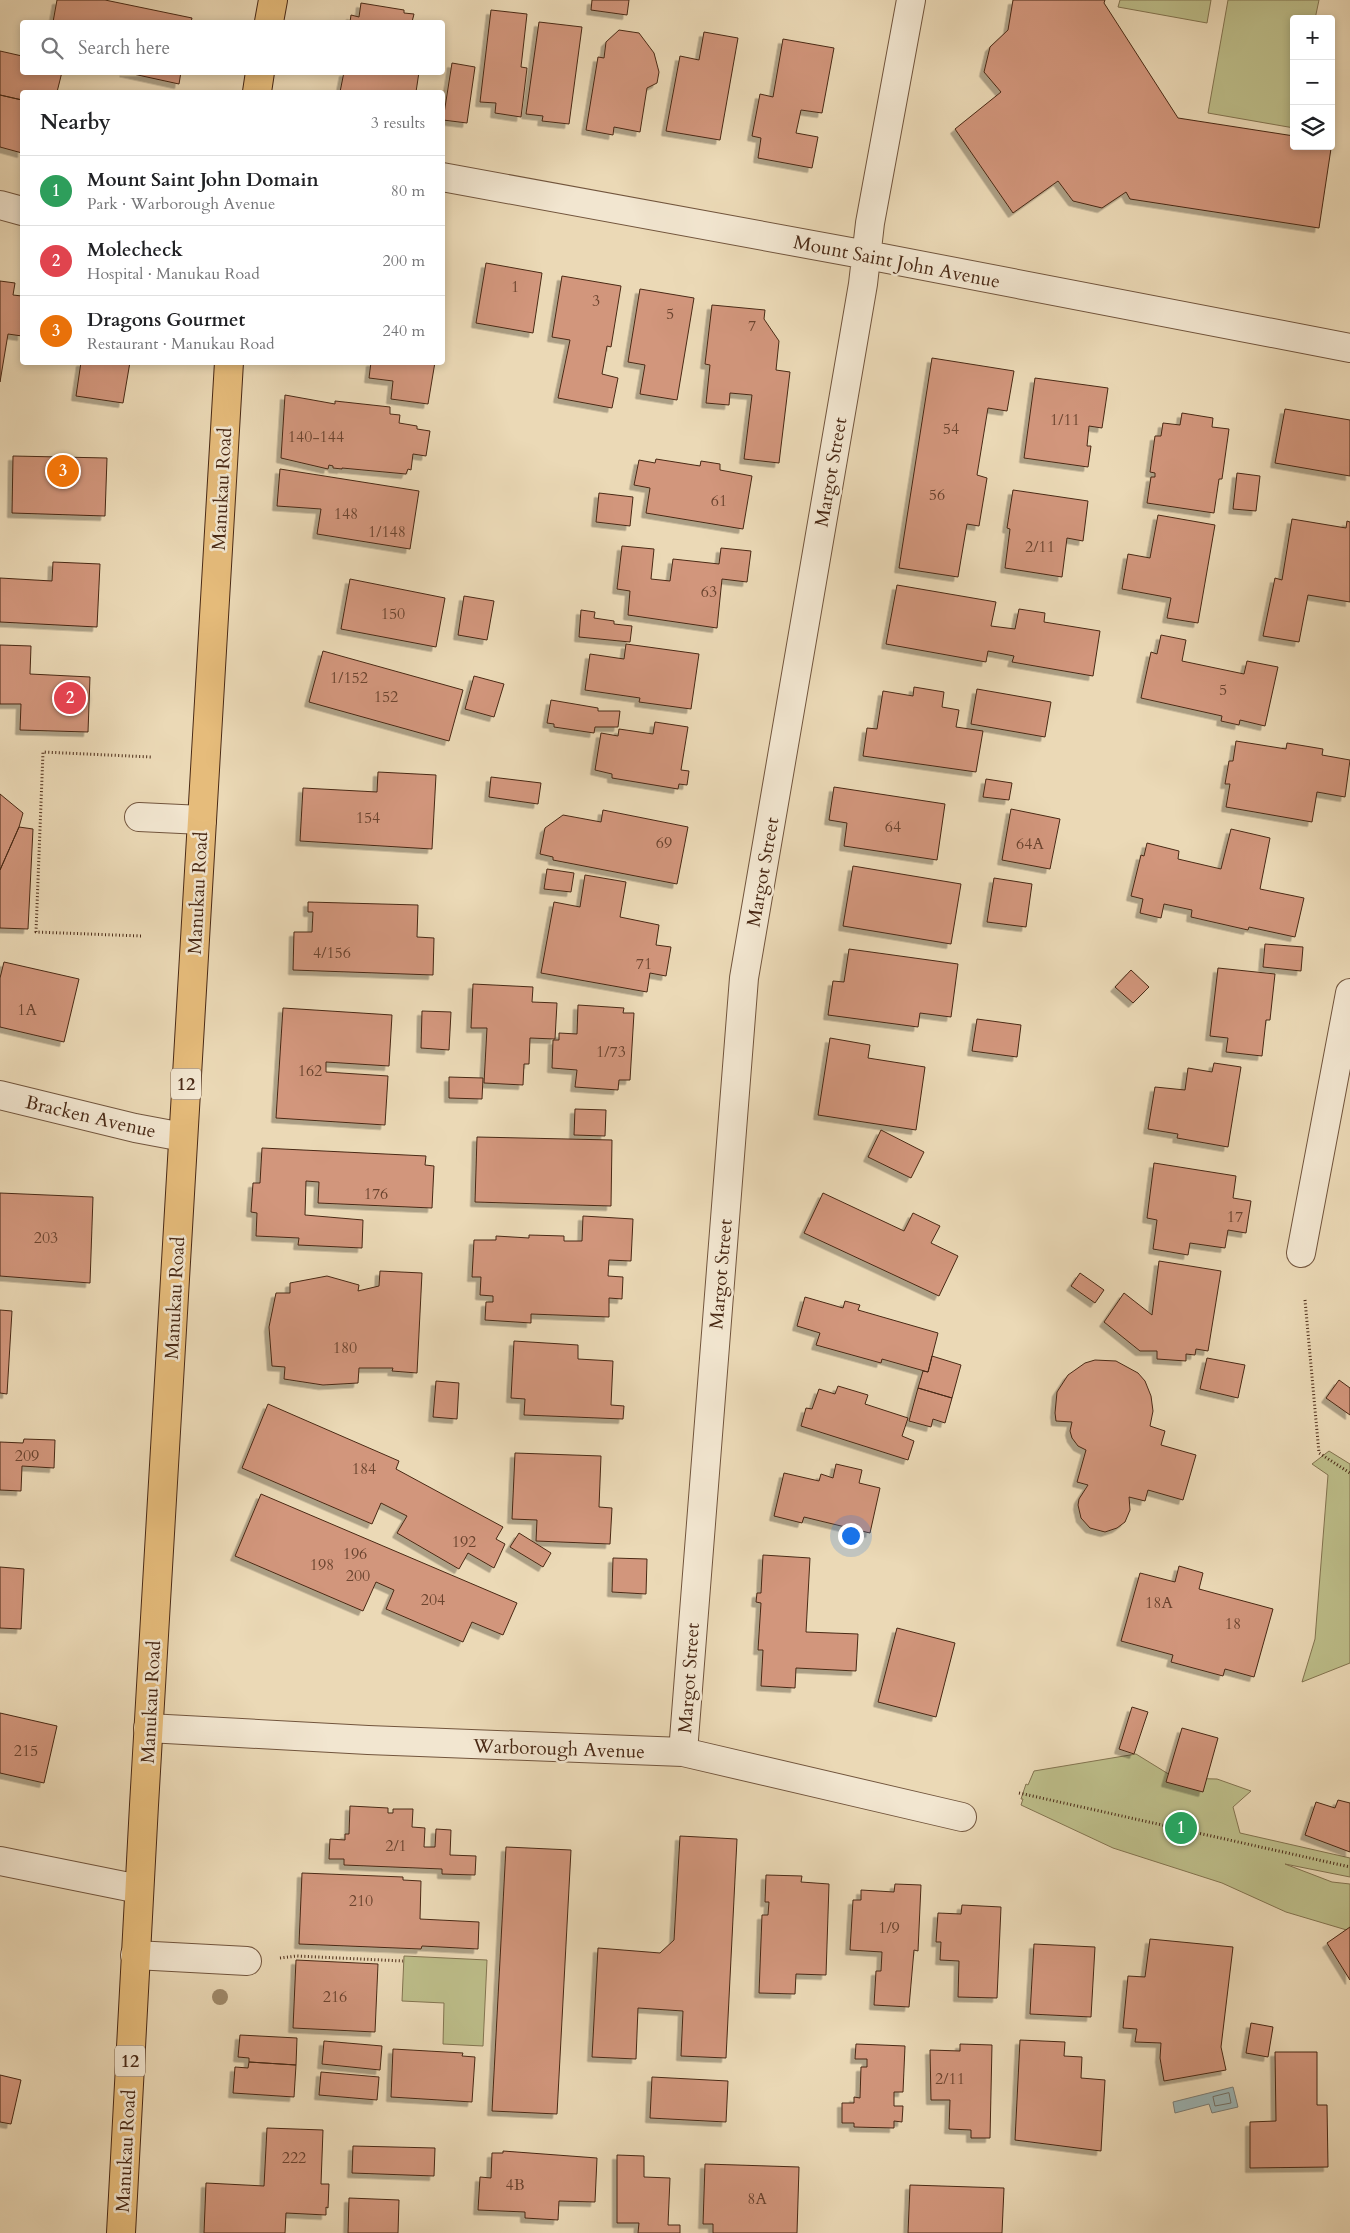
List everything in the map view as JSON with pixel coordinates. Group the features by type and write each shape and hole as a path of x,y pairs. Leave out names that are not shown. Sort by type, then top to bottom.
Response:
{"main road":[{"path":"269,20 273,0"},
{"path":"257,90 260,75"},
{"name":"Manukau Road","path":"121,2233 148,1728 229,365"}],"street":[{"name":"Margot Street","path":"683,1752 744,978 870,223 912,0"},
{"name":"Mount Saint John Avenue","path":"445,178 866,255 1350,348"},
{"path":"0,205 20,210"},
{"path":"139,817 202,820"},
{"path":"1301,1253 1350,993"},
{"name":"Bracken Avenue","path":"0,1095 135,1128 183,1136"},
{"name":"Warborough Avenue","path":"148,1728 368,1740 683,1752 962,1817"},
{"path":"0,1861 139,1888"},
{"path":"136,1955 247,1961"}],"path":[{"path":"141,936 36,932 43,752 150,757"},
{"path":"1305,1300 1319,1453 1350,1473"},
{"path":"1019,1793 1350,1867"},
{"path":"247,1961 296,1956 403,1961"}],"green space":[{"path":"1120,0 1211,0 1207,23 1118,7"},
{"path":"1228,0 1319,0 1316,15 1290,15 1290,127 1208,113"},
{"path":"1329,1451 1350,1464 1350,1663 1302,1682 1315,1639 1328,1475 1312,1464"},
{"path":"1136,1754 1175,1778 1217,1779 1251,1791 1233,1807 1240,1833 1350,1858 1350,1877 1285,1864 1332,1882 1350,1884 1350,1931 1286,1912 1222,1883 1113,1848 1021,1805 1026,1784 1028,1785 1034,1771"},
{"path":"404,1956 487,1960 483,2046 443,2044 444,2003 402,2001"}],"water":[{"path":"1233,2087 1238,2107 1212,2113 1209,2104 1175,2113 1173,2102"}],"building":[{"path":"57,0 105,0 192,18 192,20 53,20"},
{"path":"592,0 629,0 627,15 591,10"},
{"path":"1013,0 1105,0 1104,3 1178,118 1290,135 1290,150 1331,150 1319,228 1130,199 1126,192 1102,208 1073,201 1058,181 1013,213 955,129 1001,92 984,72 990,47 1008,30"},
{"path":"361,3 404,10 404,13 414,14 412,20 350,20 351,15 359,17"},
{"path":"491,10 527,14 521,67 527,68 521,117 495,113 496,103 480,102"},
{"path":"539,22 582,27 569,124 542,121 543,116 526,114"},
{"path":"619,30 639,33 654,53 659,72 657,83 647,88 640,132 614,127 613,135 586,130 598,57 604,58 606,42"},
{"path":"704,32 738,38 720,140 666,131 680,56 699,60"},
{"path":"783,39 834,48 822,113 801,110 796,133 818,137 812,168 758,158 761,138 752,136 760,94 773,97"},
{"path":"0,51 20,56 20,75 61,75 58,90 20,90 20,100 0,95"},
{"path":"452,63 475,67 467,123 445,120 445,107"},
{"path":"138,75 180,75 179,84"},
{"path":"343,75 419,75 416,90 340,90"},
{"path":"0,95 20,100 20,152 0,147"},
{"path":"486,263 542,273 533,333 476,323"},
{"path":"562,276 621,286 611,347 607,346 602,374 618,378 612,408 558,398 570,340 552,337"},
{"path":"0,281 15,283 13,295 20,296 20,336 8,334 0,382"},
{"path":"640,289 694,298 677,400 640,394 645,365 628,362"},
{"path":"712,305 765,310 764,319 779,341 776,370 790,372 779,463 744,459 752,395 730,393 729,405 706,403 710,365 705,364"},
{"path":"932,358 1014,371 1007,411 988,408 977,475 987,478 979,526 967,524 958,577 899,568"},
{"path":"81,365 129,365 123,403 76,396"},
{"path":"371,365 434,365 428,404 391,399 393,381 369,378"},
{"path":"1035,378 1108,388 1102,428 1089,426 1087,446 1091,446 1088,467 1024,458"},
{"path":"285,395 335,404 335,401 390,407 390,414 400,415 399,423 417,426 417,429 430,431 426,456 413,454 411,470 408,469 406,474 333,468 333,466 329,465 328,469 281,458"},
{"path":"1285,409 1350,420 1350,476 1275,463"},
{"path":"1182,413 1213,418 1212,427 1229,429 1222,479 1219,479 1214,513 1147,503 1151,477 1155,477 1155,473 1150,472 1155,436 1161,436 1163,423 1180,425"},
{"path":"13,456 107,458 105,516 12,513"},
{"path":"656,459 700,466 701,461 720,464 720,470 752,476 743,529 646,513 650,488 634,485 639,460 655,463"},
{"path":"280,469 419,491 410,549 317,534 321,509 277,506"},
{"path":"1237,473 1260,476 1256,511 1233,509"},
{"path":"1013,490 1088,501 1083,541 1067,538 1062,577 1005,568 1010,529 1007,528"},
{"path":"599,493 633,497 630,526 596,522"},
{"path":"1158,515 1215,525 1198,623 1167,618 1171,598 1122,589 1128,554 1150,558"},
{"path":"1292,519 1346,528 1347,521 1350,522 1350,602 1308,595 1299,642 1263,636 1275,578 1282,580"},
{"path":"622,546 654,549 651,579 670,581 673,559 719,564 721,548 751,551 747,582 722,579 717,628 628,615 630,591 617,589"},
{"path":"53,562 100,564 97,627 0,622 0,578 52,581"},
{"path":"350,579 445,598 436,647 341,629"},
{"path":"897,585 996,602 991,626 1015,629 1019,609 1045,613 1044,622 1100,631 1093,676 1012,662 1014,656 988,651 986,662 886,644"},
{"path":"464,596 494,601 487,640 458,635"},
{"path":"581,610 595,612 594,618 614,621 614,624 632,626 630,642 579,637"},
{"path":"1161,635 1186,640 1182,661 1244,674 1247,661 1278,667 1265,726 1240,720 1239,725 1221,721 1222,716 1141,698 1151,652 1157,654"},
{"path":"626,644 699,654 691,709 639,702 640,698 585,690 590,654 624,659"},
{"path":"0,645 31,646 30,674 90,677 88,732 20,730 21,704 0,704"},
{"path":"323,651 463,690 449,741 309,702"},
{"path":"474,676 504,684 494,717 465,709"},
{"path":"914,687 944,692 942,707 959,710 956,727 983,731 976,772 863,756 867,728 877,729 883,691 913,696"},
{"path":"977,689 1051,702 1045,737 971,724"},
{"path":"551,700 598,708 598,711 620,711 618,727 595,727 594,733 554,727 554,724 547,723"},
{"path":"655,722 688,727 681,770 689,771 687,785 679,784 678,789 612,778 612,774 595,770 601,733 618,736 619,729 653,734"},
{"path":"1236,741 1286,749 1287,743 1323,749 1322,755 1350,760 1345,797 1317,792 1312,822 1226,807 1230,784 1225,784 1229,761 1233,761"},
{"path":"378,772 436,775 432,849 300,841 303,788 377,792"},
{"path":"491,777 541,783 538,804 489,797"},
{"path":"986,779 1012,783 1009,800 983,797"},
{"path":"834,787 945,804 937,860 844,846 847,823 829,820"},
{"path":"0,794 23,813 19,827 0,870"},
{"path":"1011,809 1060,819 1050,869 1002,860"},
{"path":"603,810 688,827 677,884 553,860 553,857 540,854 545,828 563,815 601,822"},
{"path":"19,827 33,829 28,929 0,928 0,870"},
{"path":"1231,829 1270,838 1260,889 1304,898 1295,937 1249,927 1248,930 1191,917 1192,910 1164,904 1161,918 1140,913 1143,899 1131,896 1141,855 1144,856 1147,843 1179,851 1178,859 1221,869"},
{"path":"853,866 961,884 951,944 843,926"},
{"path":"547,869 574,873 571,892 544,889"},
{"path":"585,875 626,882 620,917 659,925 656,945 671,947 666,976 650,973 647,992 541,973 554,902 580,907"},
{"path":"994,878 1032,884 1026,927 987,922"},
{"path":"308,902 418,905 417,937 434,938 433,975 293,970 294,932 312,932 313,912 308,912"},
{"path":"1265,944 1303,947 1301,971 1263,967"},
{"path":"849,949 958,964 951,1017 920,1013 918,1027 828,1015 833,981 844,982"},
{"path":"4,962 79,979 64,1042 0,1027 0,978"},
{"path":"1218,968 1275,974 1270,1020 1266,1020 1262,1056 1226,1052 1228,1038 1210,1036"},
{"path":"1131,970 1149,987 1133,1003 1115,987"},
{"path":"473,984 533,987 532,1002 557,1003 555,1039 530,1038 529,1064 524,1064 523,1085 484,1083 487,1028 471,1028"},
{"path":"578,1005 624,1008 623,1013 634,1013 630,1080 619,1080 618,1090 575,1087 577,1070 552,1068 553,1040 559,1040 559,1033 577,1034"},
{"path":"283,1008 392,1015 389,1066 326,1062 326,1072 388,1076 385,1125 276,1118"},
{"path":"422,1011 451,1012 449,1050 421,1048"},
{"path":"977,1019 1021,1025 1017,1057 972,1051"},
{"path":"830,1038 870,1045 868,1058 925,1067 916,1130 818,1115"},
{"path":"1214,1063 1241,1067 1228,1147 1177,1138 1178,1134 1148,1129 1155,1087 1185,1090 1188,1068 1212,1072"},
{"path":"449,1077 483,1078 482,1099 449,1098"},
{"path":"575,1109 606,1110 605,1136 574,1135"},
{"path":"881,1130 924,1152 911,1178 868,1157"},
{"path":"477,1137 612,1140 611,1206 475,1202"},
{"path":"262,1148 426,1156 425,1165 434,1166 432,1208 318,1203 319,1182 306,1181 305,1215 363,1220 362,1248 298,1245 299,1238 256,1236 257,1213 251,1212 253,1183 260,1183"},
{"path":"1154,1163 1236,1176 1233,1198 1251,1201 1246,1233 1228,1230 1225,1248 1190,1243 1188,1255 1153,1249 1157,1220 1147,1218"},
{"path":"0,1193 93,1197 90,1283 0,1276"},
{"path":"823,1193 904,1231 913,1213 940,1226 931,1243 958,1256 939,1296 804,1233"},
{"path":"583,1216 633,1219 631,1261 609,1260 608,1276 623,1277 622,1299 609,1298 609,1317 531,1314 531,1323 485,1320 486,1302 493,1302 493,1296 480,1295 481,1277 472,1277 474,1240 496,1240 496,1236 529,1238 529,1235 564,1236 564,1241 582,1241"},
{"path":"1159,1261 1221,1271 1208,1351 1196,1349 1195,1355 1186,1354 1186,1361 1157,1359 1157,1351 1140,1351 1104,1322 1124,1293 1152,1315"},
{"path":"380,1271 422,1273 417,1373 392,1371 393,1368 359,1368 358,1383 323,1385 284,1379 285,1367 272,1366 269,1327 276,1293 290,1293 290,1283 327,1276 359,1285 358,1291 379,1286"},
{"path":"1080,1273 1104,1290 1095,1303 1071,1286"},
{"path":"805,1297 843,1308 845,1301 860,1305 858,1310 938,1333 928,1372 882,1359 881,1363 816,1345 820,1333 797,1326"},
{"path":"0,1310 12,1311 7,1394 0,1393"},
{"path":"514,1341 578,1345 578,1359 613,1361 611,1405 624,1406 623,1419 524,1415 525,1399 511,1398"},
{"path":"932,1356 961,1365 952,1398 918,1388 923,1371 928,1372"},
{"path":"1207,1358 1245,1365 1238,1398 1200,1389"},
{"path":"1095,1360 1116,1361 1138,1373 1145,1381 1151,1396 1153,1411 1150,1426 1165,1431 1161,1445 1196,1455 1183,1500 1148,1490 1145,1501 1129,1497 1130,1510 1125,1522 1117,1528 1105,1532 1090,1528 1081,1518 1078,1505 1079,1499 1088,1485 1077,1482 1086,1450 1078,1446 1072,1438 1070,1431 1072,1422 1056,1421 1055,1413 1057,1392 1068,1375 1085,1363"},
{"path":"1339,1380 1350,1388 1350,1415 1326,1398"},
{"path":"436,1381 459,1383 457,1419 433,1417"},
{"path":"838,1386 868,1395 865,1404 908,1418 902,1436 914,1441 908,1460 801,1426 806,1408 812,1409 819,1389 835,1394"},
{"path":"918,1388 952,1398 945,1423 933,1419 931,1427 909,1421"},
{"path":"268,1404 399,1461 396,1469 503,1527 496,1539 505,1544 494,1568 468,1553 459,1569 397,1533 407,1516 381,1503 372,1524 242,1468"},
{"path":"24,1439 55,1440 54,1468 22,1466 21,1491 0,1490 0,1442 23,1443"},
{"path":"515,1453 601,1456 599,1507 612,1508 610,1544 536,1541 537,1520 512,1519"},
{"path":"836,1464 862,1470 859,1483 880,1488 870,1533 804,1517 802,1523 774,1516 784,1473 819,1481 821,1474 833,1478"},
{"path":"261,1494 517,1603 503,1635 472,1622 463,1642 386,1609 394,1590 376,1582 363,1611 235,1556"},
{"path":"519,1533 551,1553 543,1567 510,1547"},
{"path":"763,1555 810,1558 806,1632 858,1634 856,1671 796,1668 795,1688 761,1686 763,1650 758,1650 761,1603 756,1602 757,1593 761,1593"},
{"path":"613,1558 647,1559 646,1594 612,1592"},
{"path":"1179,1566 1203,1573 1199,1589 1273,1609 1254,1677 1225,1669 1223,1676 1171,1662 1173,1655 1121,1641 1140,1573 1175,1582"},
{"path":"0,1567 24,1569 21,1629 0,1628"},
{"path":"897,1628 955,1643 936,1717 878,1702"},
{"path":"1132,1707 1148,1712 1134,1754 1119,1749"},
{"path":"0,1713 57,1726 44,1783 0,1773"},
{"path":"1182,1728 1218,1738 1203,1792 1166,1782"},
{"path":"1338,1800 1350,1803 1350,1852 1305,1835 1316,1802 1335,1808"},
{"path":"350,1806 388,1808 388,1813 393,1813 393,1809 413,1809 412,1827 425,1828 424,1847 435,1847 436,1829 451,1830 450,1855 476,1856 475,1875 442,1874 442,1869 344,1865 344,1859 329,1859 330,1839 345,1840 345,1834 349,1834"},
{"path":"680,1836 737,1839 726,2058 681,2056 683,2011 638,2008 636,2059 592,2057 598,1948 660,1953 674,1940"},
{"path":"506,1847 571,1850 557,2114 492,2111"},
{"path":"302,1873 403,1877 403,1880 421,1881 420,1919 479,1922 478,1949 422,1946 421,1949 299,1944"},
{"path":"766,1875 802,1876 801,1882 829,1884 826,1975 796,1974 795,1994 759,1993 762,1915 768,1915 769,1902 765,1902"},
{"path":"895,1884 921,1885 918,1951 914,1950 909,2007 874,2005 876,1971 881,1971 882,1952 850,1950 853,1900 861,1900 861,1890 894,1892"},
{"path":"962,1905 1001,1907 997,1998 958,1997 959,1961 940,1960 941,1942 936,1942 938,1913 961,1914"},
{"path":"1350,1927 1350,1980 1327,1943"},
{"path":"1150,1939 1233,1947 1221,2047 1226,2070 1164,2081 1160,2058 1161,2043 1135,2042 1137,2029 1123,2028 1128,1976 1145,1977"},
{"path":"1034,1944 1095,1947 1091,2017 1030,2014"},
{"path":"296,1960 378,1964 375,2032 293,2028"},
{"path":"1251,2023 1273,2027 1268,2057 1246,2053"},
{"path":"240,2035 297,2038 296,2065 249,2062 249,2058 238,2057"},
{"path":"1020,2040 1065,2042 1064,2056 1082,2057 1081,2078 1105,2080 1101,2151 1015,2140"},
{"path":"324,2041 382,2046 380,2070 322,2064"},
{"path":"856,2044 905,2046 903,2092 894,2092 894,2106 903,2106 902,2122 894,2121 894,2128 854,2127 854,2123 842,2123 842,2103 854,2103 854,2097 860,2098 861,2067 867,2067 867,2059 855,2059"},
{"path":"960,2044 992,2045 990,2138 971,2138 971,2130 949,2129 950,2100 931,2100 930,2050 960,2051"},
{"path":"393,2049 463,2053 462,2056 475,2057 472,2102 391,2097"},
{"path":"1275,2052 1317,2052 1317,2105 1327,2105 1328,2167 1250,2168 1250,2122 1276,2121"},
{"path":"249,2062 296,2065 294,2097 233,2093 235,2067 248,2068"},
{"path":"321,2072 379,2077 377,2100 319,2095"},
{"path":"0,2075 21,2080 11,2124 0,2122"},
{"path":"652,2077 728,2081 726,2122 650,2118"},
{"path":"267,2128 323,2130 321,2184 329,2184 326,2215 286,2213 285,2233 204,2233 206,2183 264,2186"},
{"path":"353,2146 435,2148 434,2176 352,2173"},
{"path":"503,2151 597,2158 595,2202 559,2201 558,2220 525,2218 525,2212 478,2210 480,2177 491,2178 492,2153 503,2153"},
{"path":"617,2155 644,2156 644,2177 670,2178 668,2225 680,2225 680,2233 638,2233 639,2223 617,2223"},
{"path":"705,2164 799,2167 797,2233 713,2233 713,2224 703,2224"},
{"path":"910,2185 1004,2188 1002,2233 908,2233"},
{"path":"349,2198 399,2200 398,2233 348,2233"}],"place":[{"name":"Dragons Gourmet","path":"63,471"},
{"name":"Molecheck","path":"70,698"},
{"name":"Mount Saint John Domain","path":"1181,1828"}]}
